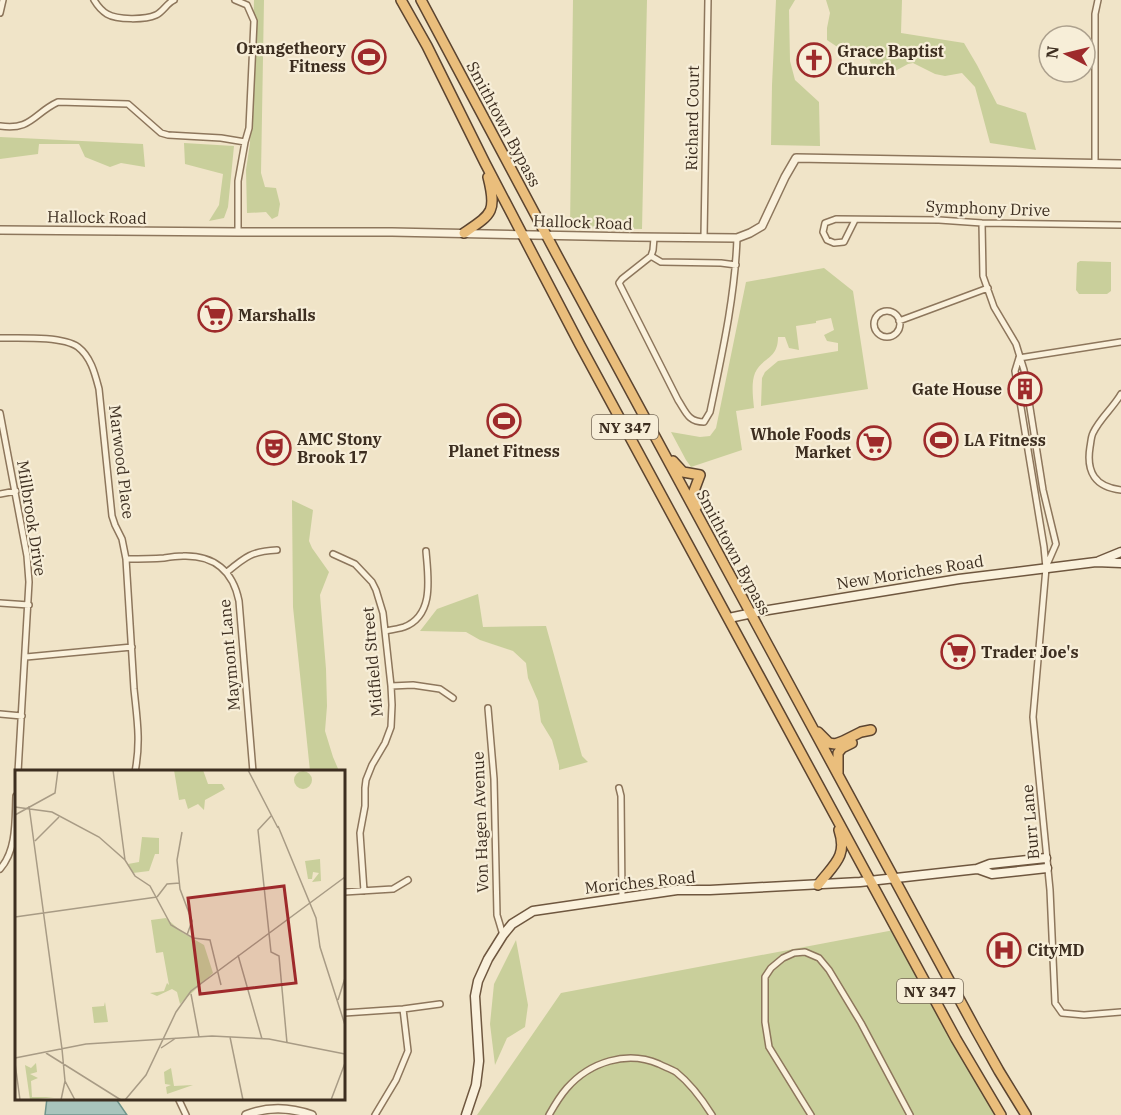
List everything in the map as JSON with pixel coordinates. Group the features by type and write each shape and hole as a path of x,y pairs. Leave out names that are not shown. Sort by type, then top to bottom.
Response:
{"highway":[{"name":"Smithtown Bypass","path":"401,0 436,63 485,163 580,345 968,1059 1001,1115"},
{"name":"Smithtown Bypass","path":"420,0 838,776 987,1050 1026,1115"},
{"path":"464,233 485,218 492,206 492,193 485,163"},
{"path":"658,443 681,470 700,475 694,493 703,526"},
{"path":"811,725 833,744 871,730 842,748 838,753 838,776"},
{"path":"818,885 837,862 842,850 840,835 831,808"}],"main road":[{"name":"New Moriches Road","path":"1096,562 1121,552"},
{"name":"New Moriches Road","path":"729,618 959,579 1096,562 1121,563"},
{"name":"Moriches Road","path":"466,1115 476,1085 479,1061 475,996 478,981 503,935 512,924 533,911 677,890 818,885 977,869 990,864 1047,863"}],"street":[{"path":"0,13 3,0"},
{"path":"94,0 106,13 115,17 142,19 157,15 172,0"},
{"path":"235,0 247,5 254,21 249,128 238,181 238,232"},
{"name":"Richard Court","path":"704,237 708,0"},
{"path":"1095,164 1095,14 1098,0"},
{"path":"0,126 9,128 30,122 50,105 58,102 128,104 161,133 245,142"},
{"path":"654,238 651,256 619,284 678,400 690,418 695,422 704,422 710,412 730,312 737,238 762,226 795,158 1121,164"},
{"name":"Symphony Drive","path":"855,220 844,242 834,243 826,240 825,223 836,219 1121,225"},
{"path":"982,223 983,276 994,307 1016,344 1024,370 1043,490 1056,544 1046,568"},
{"name":"Hallock Road","path":"0,230 464,233 737,238"},
{"path":"651,256 661,262 736,265"},
{"path":"899,321 988,288"},
{"path":"882,312 891,312 899,321 898,329 888,337 880,335 874,327 876,317 882,312"},
{"name":"Marwood Place","path":"0,338 52,339 71,343 80,348 94,371 99,389 112,516 122,539 126,559 139,735 135,770"},
{"path":"1019,358 1121,342"},
{"path":"1019,358 1016,370 1046,568"},
{"path":"1121,394 1092,434 1088,458 1091,473 1101,485 1121,490"},
{"name":"Millbrook Drive","path":"0,412 16,491 29,582 18,770"},
{"path":"0,494 16,491"},
{"path":"126,559 200,557 211,560 227,572 261,550 277,550"},
{"path":"385,631 403,627 412,622 426,603 429,589 426,551"},
{"name":"Midfield Street","path":"333,554 355,564 372,582 376,590 382,604 391,686 391,727 366,780 360,833 364,891"},
{"name":"Burr Lane","path":"1046,568 1033,717 1053,930 1055,1003 1062,1013 1084,1015 1121,1012"},
{"name":"Maymont Lane","path":"227,572 234,582 239,601 253,770"},
{"path":"0,603 28,604"},
{"path":"26,657 132,647"},
{"path":"391,686 440,689 453,698"},
{"name":"Von Hagen Avenue","path":"488,708 494,779 497,915 503,935"},
{"path":"0,714 22,716"},
{"path":"619,788 622,898"},
{"path":"0,869 10,854 14,839 15,818"},
{"path":"345,892 393,889 408,880"},
{"path":"811,1115 769,1047 765,1022 765,977 771,968 783,958 794,953 805,952 819,958 829,970 861,1023 910,1115"},
{"path":"345,1013 440,1004"},
{"path":"375,1115 396,1080 408,1051 403,1009"},
{"path":"549,1115 566,1088 589,1069 610,1060 632,1058 648,1059 675,1071 699,1094 712,1115"},
{"path":"179,1100 186,1115"},
{"path":"246,1115 274,1108 312,1115"}],"green space":[{"path":"254,0 264,0 261,173 265,187 276,188 280,204 278,216 272,219 266,212 247,213 246,170 250,143"},
{"path":"573,0 647,0 642,229 570,228"},
{"path":"776,0 795,0 789,10 790,61 795,80 819,102 820,146 771,145"},
{"path":"826,0 902,0 901,33 964,43 997,104 1026,113 1036,150 990,143 975,87 962,73 945,76 935,74 913,63 886,76 873,68 869,59 842,50 827,40 830,13"},
{"path":"0,137 143,144 145,167 121,163 110,167 85,157 79,144 39,144 38,154 0,159"},
{"path":"184,143 234,146 228,207 224,218 209,221 219,205 223,174 185,164"},
{"path":"1080,261 1111,262 1111,291 1107,294 1079,294 1076,290 1077,263"},
{"path":"824,268 853,291 868,389 761,406 762,378 765,372 778,361 838,351 838,343 827,341 824,335 834,330 831,318 796,326 799,350 789,348 785,337 778,337 773,354 755,373 754,408 736,411 742,450 691,467 671,432 700,437 710,436 716,428 746,282"},
{"path":"292,500 313,510 309,541 329,572 320,595 326,669 325,731 339,770 310,770 293,607"},
{"path":"478,594 483,627 546,626 582,756 588,762 559,770 552,740 541,722 538,701 528,678 526,663 513,651 480,640 466,632 420,631 437,609"},
{"path":"894,930 1003,1115 477,1115 561,993"},
{"path":"516,940 528,1005 525,1027 507,1038 495,1065 490,1024 494,984"}],"water":[{"path":"47,1100 117,1100 127,1115 45,1115"}],"place":[{"name":"Orangetheory Fitness","path":"369,57"},
{"name":"Grace Baptist Church","path":"814,60"},
{"name":"Marshalls","path":"215,315"},
{"name":"Gate House","path":"1025,389"},
{"name":"Planet Fitness","path":"504,421"},
{"name":"LA Fitness","path":"941,440"},
{"name":"Whole Foods Market","path":"874,443"},
{"name":"AMC Stony Brook 17","path":"274,448"},
{"name":"Trader Joe's","path":"958,652"},
{"name":"CityMD","path":"1004,950"}]}
